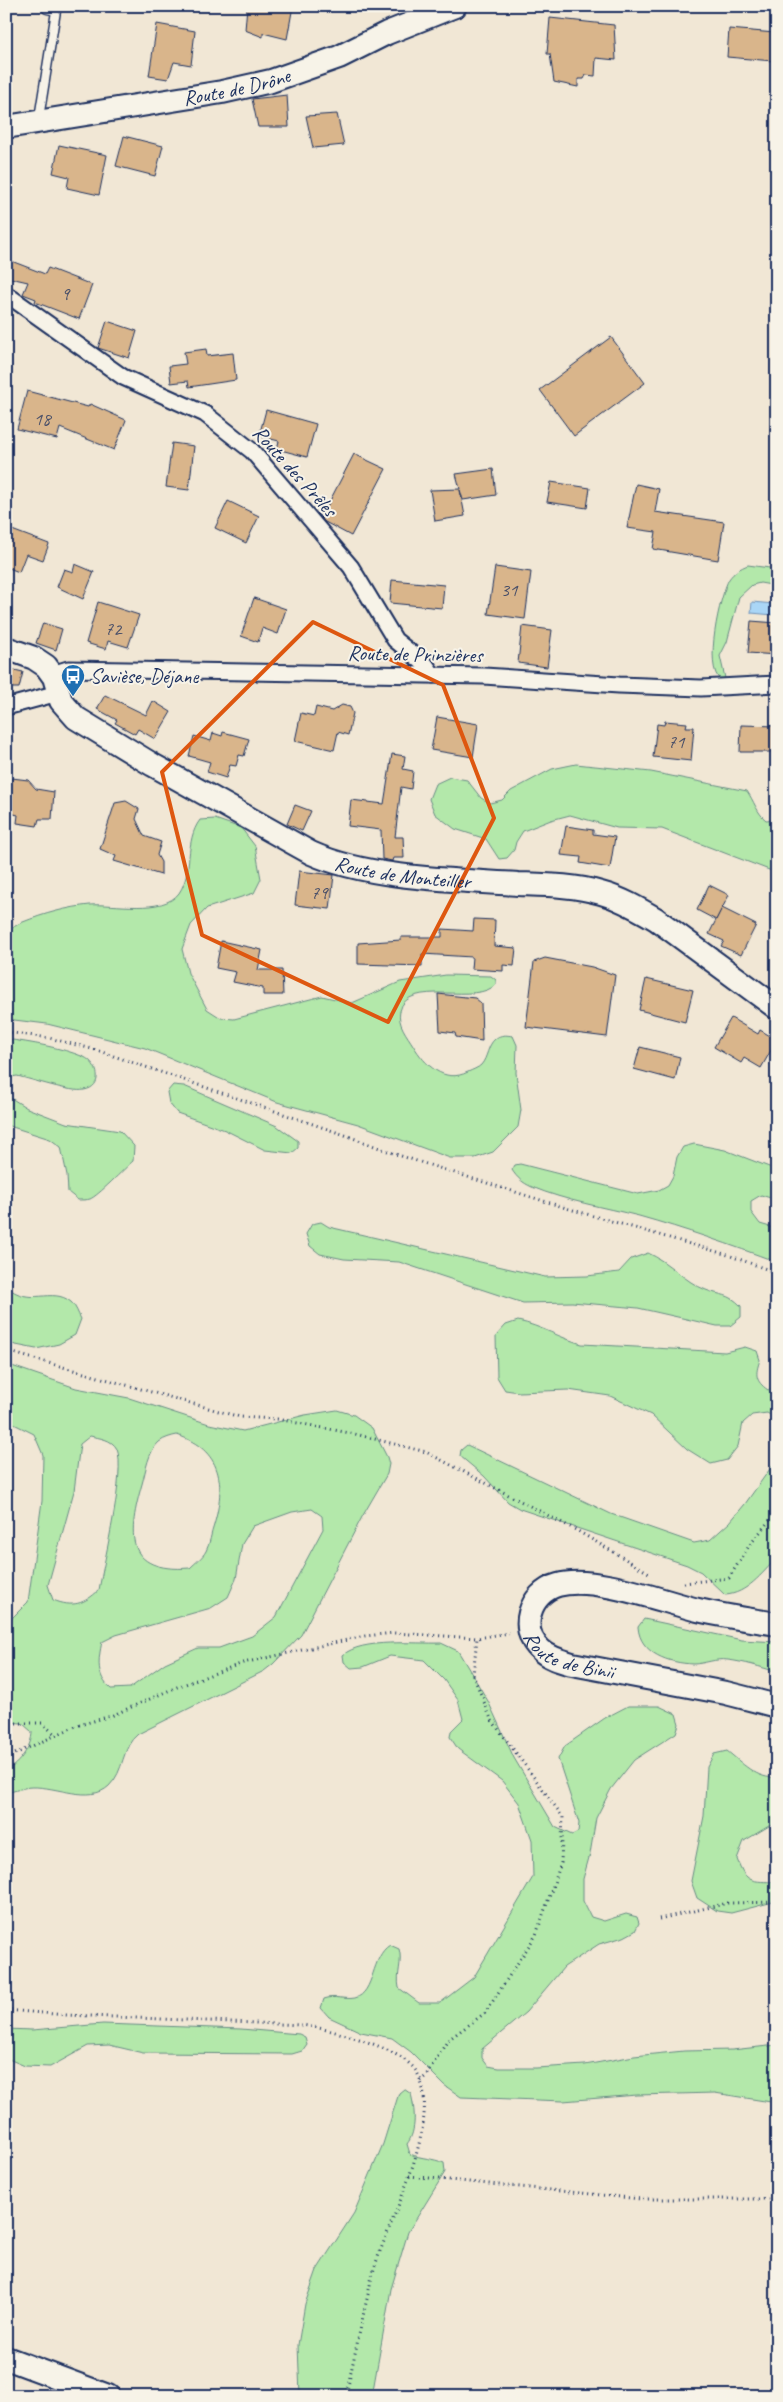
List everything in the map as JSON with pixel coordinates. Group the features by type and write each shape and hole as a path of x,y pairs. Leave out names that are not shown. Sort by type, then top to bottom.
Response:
{"street":[{"name":"Route de Drône","path":"6,127 222,92 271,81 339,57 387,33 455,6"},
{"name":"Route des Prêles","path":"6,294 122,377 205,414 252,450 351,567 396,640 426,665 433,676"},
{"name":"Route de Monteiller","path":"6,648 41,661 55,683 65,708 84,723 153,765 322,858 358,868 393,874 565,886 602,893 637,908 656,919 777,1008"},
{"name":"Route de Prinzières","path":"6,707 55,683 68,669 507,677 612,685 701,688 777,684"},
{"name":"Route de Binii","path":"777,1624 698,1610 610,1587 572,1583 545,1590 537,1597 528,1617 529,1628 535,1644 542,1652 572,1664 726,1694 777,1706"},
{"path":"6,2358 108,2396"}],"lane":[{"path":"39,121 56,11 47,9"}],"path":[{"path":"6,1032 49,1038 96,1050 345,1135 400,1156 638,1230 728,1255 777,1273"},
{"path":"6,1351 240,1417 277,1419 355,1434 426,1452 576,1530 655,1576"},
{"path":"698,1610 679,1584 729,1578 749,1546 777,1511"},
{"path":"6,1758 76,1726 111,1716 217,1671 277,1655 365,1636 394,1632 477,1638 529,1628"},
{"path":"420,2081 448,2040 485,2013 536,1935 561,1863 563,1817 491,1719 473,1675 477,1638"},
{"path":"6,1723 42,1723 56,1735"},
{"path":"659,1919 728,1903 777,1902"},
{"path":"6,2010 88,2016 270,2023 321,2028 392,2053 411,2066 420,2081 424,2111 420,2142 375,2264 346,2396"},
{"path":"409,2176 641,2198 777,2199"}],"highlighted area":[{"path":"313,622 443,685 494,818 388,1022 202,935 162,772"}],"green space":[{"path":"748,565 777,569 777,586 760,583 752,585 739,597 727,642 720,656 725,678 721,680 716,673 713,662 713,647 721,600 729,579 737,570"},
{"path":"576,764 651,772 747,791 766,820 777,819 777,873 662,829 617,828 570,815 523,831 516,842 514,850 507,858 499,859 486,839 455,829 435,814 429,799 435,784 450,777 467,780 481,798 490,803 502,800 511,791 552,769"},
{"path":"215,819 241,828 255,846 261,879 254,893 207,908 191,925 182,949 188,973 207,1009 221,1018 234,1019 322,996 352,1003 400,982 446,975 491,976 496,980 496,984 487,990 474,993 429,993 415,996 405,1001 399,1016 403,1029 423,1059 436,1070 451,1076 468,1072 481,1065 490,1045 497,1037 513,1036 517,1045 516,1073 521,1110 518,1127 493,1152 475,1158 450,1158 358,1124 277,1102 145,1048 47,1024 6,1019 6,931 31,919 73,907 90,905 150,906 172,900 184,884 195,828 200,820"},
{"path":"6,1039 56,1048 84,1057 89,1060 96,1070 97,1080 95,1085 84,1090 78,1090 61,1088 17,1076 6,1078"},
{"path":"173,1085 184,1086 277,1126 298,1141 298,1148 292,1153 265,1150 225,1130 177,1113 169,1103 167,1092"},
{"path":"6,1095 27,1108 66,1123 120,1131 134,1146 133,1161 94,1197 78,1200 68,1192 67,1175 61,1147 50,1139 6,1125"},
{"path":"694,1144 725,1150 777,1170 777,1200 761,1195 751,1201 751,1212 760,1224 777,1229 777,1262 656,1221 545,1192 523,1182 512,1170 515,1165 520,1164 638,1194 659,1190 668,1185 673,1176 677,1157 683,1147"},
{"path":"321,1222 329,1227 545,1277 587,1276 619,1272 631,1259 648,1253 663,1261 698,1286 733,1299 741,1306 741,1317 730,1326 717,1326 638,1308 572,1302 523,1303 399,1262 344,1259 320,1254 310,1246 306,1234 312,1224"},
{"path":"6,1286 24,1296 56,1296 71,1302 81,1319 75,1335 59,1344 36,1349 6,1343"},
{"path":"518,1321 582,1344 725,1352 745,1347 757,1351 760,1360 757,1369 758,1380 768,1390 777,1385 777,1419 767,1413 752,1415 743,1423 738,1446 727,1460 711,1464 687,1449 651,1415 610,1396 568,1390 519,1392 505,1390 497,1377 496,1336 506,1325"},
{"path":"6,1364 76,1388 129,1398 209,1424 243,1431 305,1415 337,1410 354,1415 372,1428 389,1464 387,1474 362,1517 301,1635 273,1664 264,1671 138,1734 129,1746 114,1780 101,1791 83,1794 32,1787 6,1793 6,1771 16,1764 24,1754 30,1743 32,1732 22,1723 6,1722 6,1618 12,1618 28,1602 42,1501 43,1455 34,1434 6,1420","holes":["177,1435 192,1441 212,1459 217,1470 219,1482 218,1510 209,1545 203,1555 190,1568 168,1568 152,1564 142,1557 136,1546 133,1533 137,1502 150,1456 159,1442","90,1436 112,1443 117,1449 119,1476 99,1590 88,1599 78,1603 67,1604 53,1600 48,1585 74,1491 80,1444","312,1509 322,1516 323,1529 276,1617 252,1636 219,1648 198,1648 165,1663 130,1688 111,1689 106,1684 99,1667 102,1642 116,1635 211,1608 228,1597 236,1579 242,1544 253,1526 292,1512"]},
{"path":"467,1445 611,1514 694,1543 710,1540 730,1522 777,1459 777,1558 747,1587 733,1594 725,1595 701,1572 687,1565 520,1509 508,1502 484,1476 460,1456 461,1450"},
{"path":"644,1619 742,1640 777,1642 777,1672 728,1660 693,1664 666,1659 657,1655 644,1644 638,1627"},
{"path":"390,1643 441,1643 458,1651 488,1701 514,1758 555,1827 572,1835 578,1832 579,1823 558,1759 565,1746 605,1718 628,1706 659,1706 676,1714 679,1724 676,1733 634,1760 611,1789 596,1818 590,1854 583,1879 583,1901 591,1917 604,1921 626,1914 637,1917 639,1923 635,1931 624,1937 599,1944 564,1967 526,2012 482,2049 482,2058 488,2066 499,2068 536,2068 585,2065 634,2056 684,2051 732,2050 777,2045 777,2103 715,2093 637,2095 563,2101 461,2097 444,2085 411,2052 392,2038 361,2032 329,2017 321,2008 324,1999 332,1997 355,1998 361,1995 370,1982 379,1957 390,1945 399,1949 399,1988 419,2003 440,2003 474,1977 533,1877 532,1840 519,1803 502,1781 458,1749 450,1737 451,1731 463,1719 458,1700 444,1680 424,1660 390,1656 363,1667 351,1668 344,1662 343,1655 363,1646"},
{"path":"727,1751 756,1773 763,1776 777,1777 777,1825 769,1826 744,1841 737,1859 744,1873 751,1880 777,1882 777,1901 731,1913 717,1911 697,1898 691,1881 704,1816 707,1767 714,1754"},
{"path":"103,2024 241,2029 299,2034 305,2037 307,2044 302,2051 292,2054 143,2053 109,2045 88,2046 50,2067 25,2066 6,2058 6,2029 32,2030"},
{"path":"404,2089 411,2094 414,2113 414,2126 407,2144 410,2154 444,2163 445,2172 408,2232 391,2289 372,2396 300,2396 298,2345 305,2304 317,2270 354,2213 383,2144 399,2093"}],"water":[{"path":"752,602 774,604 774,615 751,613"}],"building":[{"path":"247,6 293,6 287,39 263,33 263,37 245,30"},
{"path":"550,18 614,25 616,60 596,58 595,76 586,75 584,79 578,79 578,87 554,82 550,54 547,54"},
{"path":"157,24 195,31 191,65 174,62 168,79 149,76"},
{"path":"729,29 775,33 773,61 727,57"},
{"path":"287,95 289,127 258,127 252,99"},
{"path":"337,114 344,145 313,148 306,116"},
{"path":"124,136 163,146 155,176 116,166"},
{"path":"59,145 107,155 99,195 67,188 69,177 53,173"},
{"path":"6,259 45,274 48,268 92,285 79,319 35,302 36,299 23,294 28,282 6,277"},
{"path":"107,321 137,331 129,358 98,348"},
{"path":"611,337 645,383 574,436 540,390"},
{"path":"206,349 207,356 233,353 236,380 189,387 188,381 171,383 169,366 186,364 184,352"},
{"path":"27,391 88,407 90,404 126,420 114,450 60,428 57,439 17,429"},
{"path":"266,410 316,424 307,457 277,449 279,441 259,436"},
{"path":"172,443 194,446 189,490 166,487"},
{"path":"354,454 386,469 351,536 321,518"},
{"path":"493,469 496,495 463,500 460,490 465,516 435,521 430,490 460,489 456,474"},
{"path":"551,482 590,488 587,508 547,502"},
{"path":"636,484 659,489 655,512 724,522 718,560 653,549 656,532 627,528"},
{"path":"228,501 259,516 246,543 215,528"},
{"path":"12,530 49,544 43,560 26,554 19,572 6,567 6,546"},
{"path":"75,564 94,572 83,599 57,587 64,569 73,572"},
{"path":"495,567 531,572 525,619 488,614"},
{"path":"392,580 444,585 442,608 390,603"},
{"path":"254,598 286,609 278,634 262,628 258,642 241,636"},
{"path":"98,602 139,615 128,647 108,641 106,649 86,643"},
{"path":"751,621 777,623 777,655 748,653"},
{"path":"43,623 62,629 56,650 36,643"},
{"path":"522,626 552,630 547,667 518,663"},
{"path":"6,668 23,672 19,688 6,688"},
{"path":"105,695 146,715 153,701 171,712 155,739 138,729 135,734 115,723 117,720 97,709"},
{"path":"342,705 350,707 353,713 348,735 338,732 334,750 295,741 301,713 314,716 316,707 332,711"},
{"path":"437,717 478,724 473,757 431,750"},
{"path":"665,721 687,723 686,727 694,727 691,761 653,757 657,724 664,725"},
{"path":"741,725 777,726 777,752 740,752"},
{"path":"223,732 249,739 244,756 239,755 236,766 230,765 226,778 207,772 210,762 189,756 194,736 211,741 213,733 222,736"},
{"path":"392,754 405,756 403,769 413,771 411,789 401,787 395,837 403,837 404,858 393,858 392,861 382,859 381,830 348,826 351,800 384,804"},
{"path":"12,778 28,780 36,789 54,792 52,819 39,819 37,826 17,823 18,815 6,812 6,795"},
{"path":"126,801 139,809 136,819 144,836 161,842 157,855 161,862 161,875 114,861 116,856 100,849 115,803"},
{"path":"295,805 311,811 302,831 287,824"},
{"path":"566,826 593,830 593,834 615,837 610,868 580,863 581,857 561,855"},
{"path":"299,871 334,875 330,909 295,905"},
{"path":"709,885 729,895 716,920 697,910"},
{"path":"722,908 756,925 741,955 721,946 724,941 709,934"},
{"path":"474,919 495,920 494,946 516,948 514,966 503,965 503,971 471,969 472,957 422,954 422,966 358,964 358,943 401,940 401,937 442,937 442,929 473,931"},
{"path":"221,941 262,950 258,970 282,970 283,995 263,995 263,988 233,982 236,972 216,968"},
{"path":"545,958 592,967 615,975 607,1037 526,1027 534,962"},
{"path":"646,979 693,990 685,1022 639,1010"},
{"path":"438,994 475,998 481,1003 482,1041 456,1037 455,1033 440,1031"},
{"path":"731,1018 758,1034 760,1030 777,1040 761,1068 744,1058 741,1063 714,1047"},
{"path":"640,1047 680,1057 675,1080 634,1069"}],"place":[{"name":"Savièse, Déjane","path":"73,697"}]}
